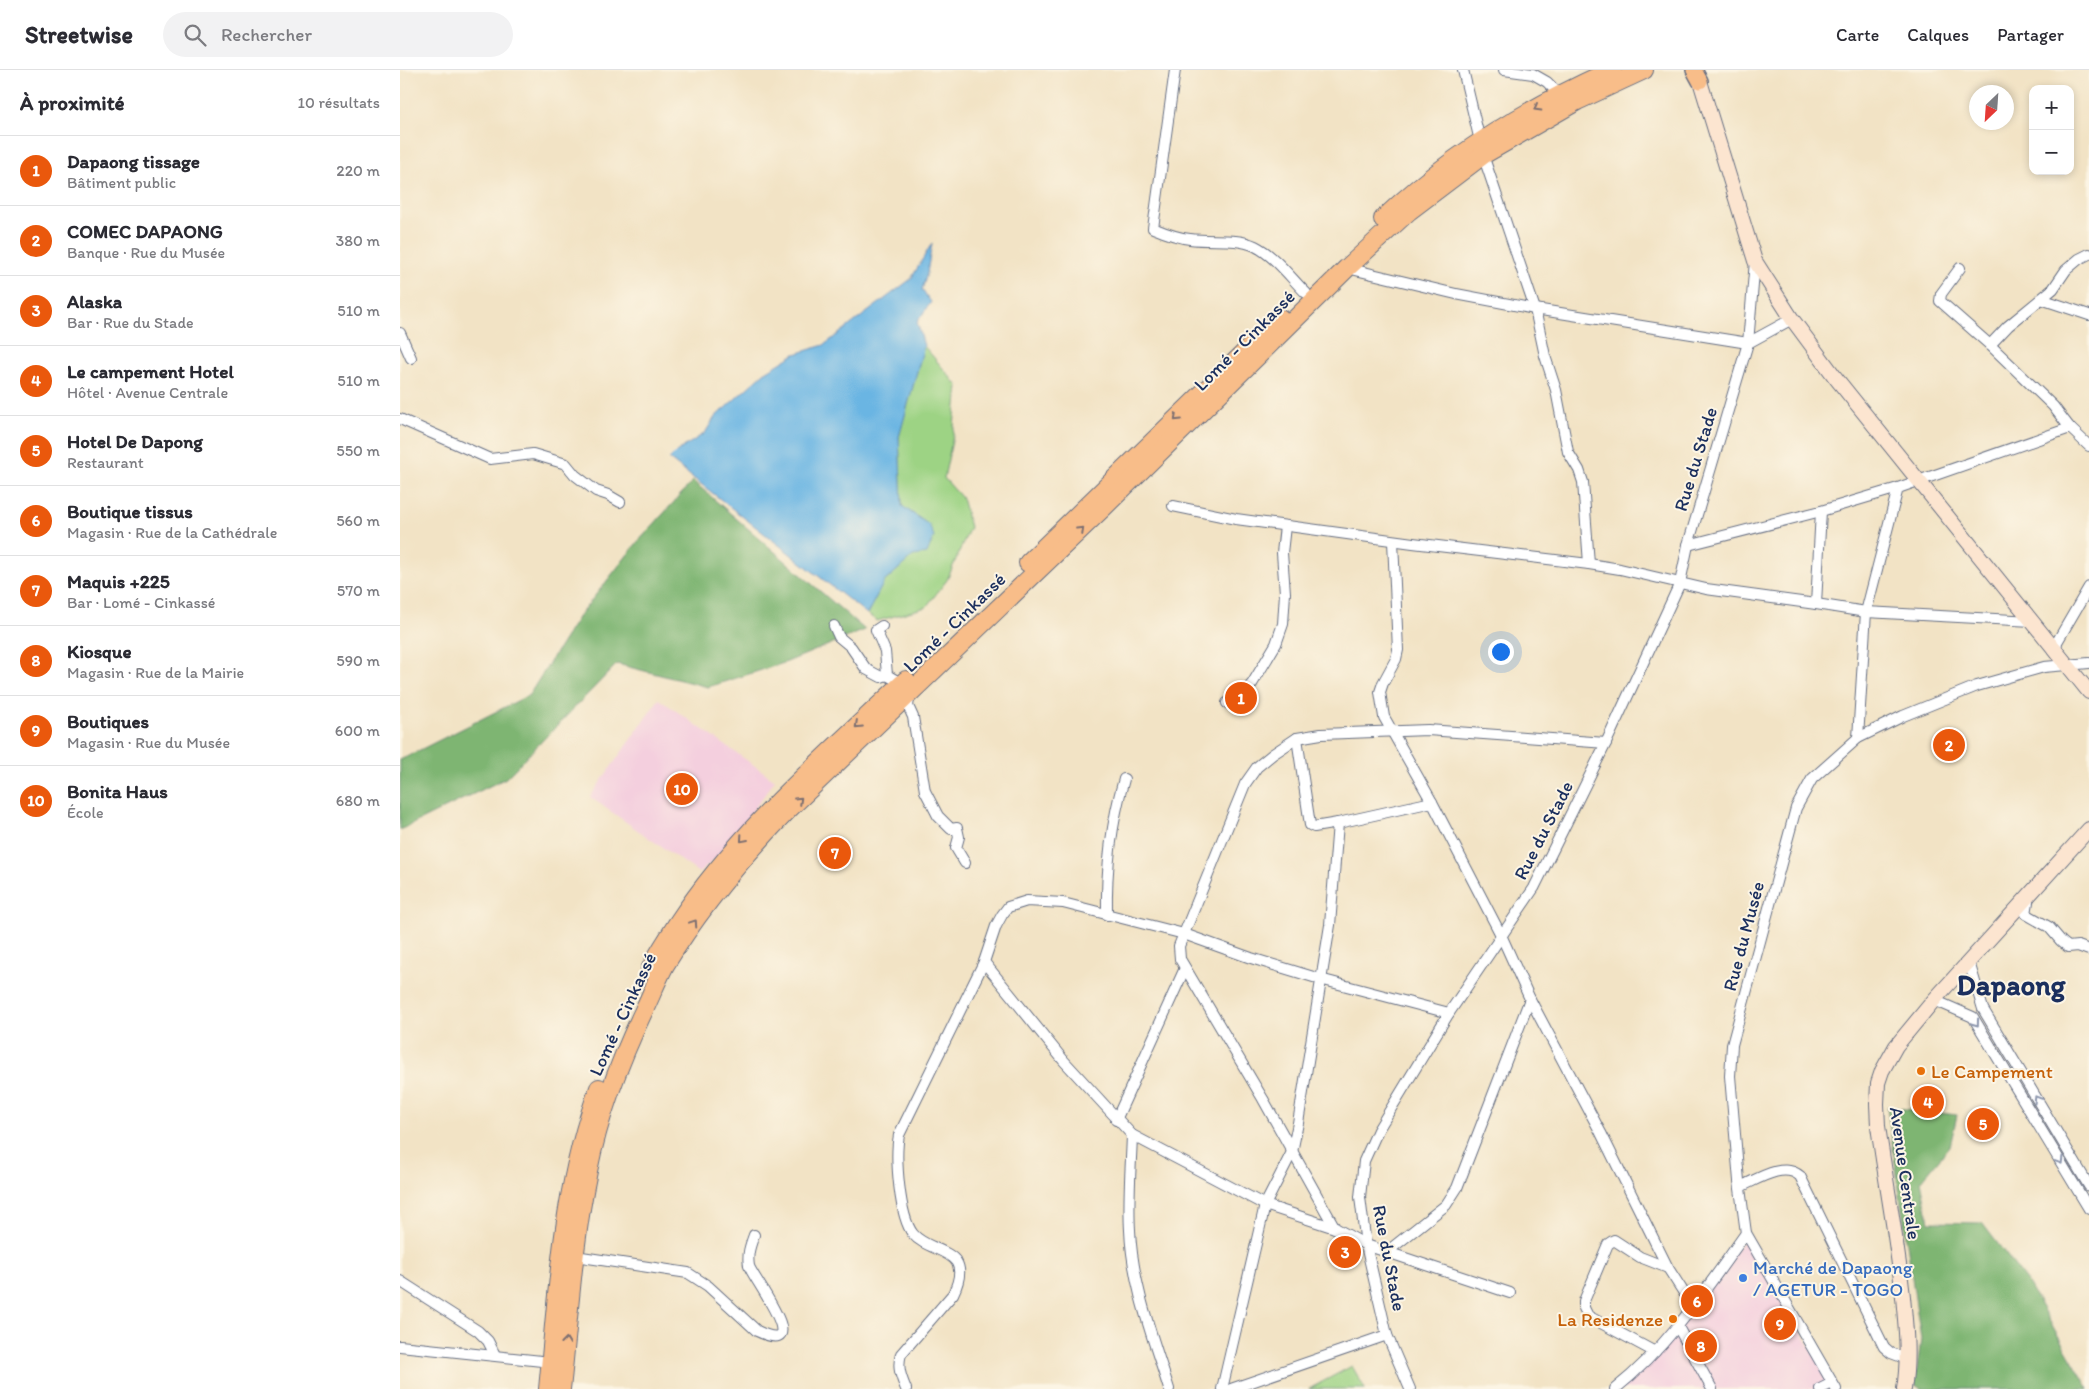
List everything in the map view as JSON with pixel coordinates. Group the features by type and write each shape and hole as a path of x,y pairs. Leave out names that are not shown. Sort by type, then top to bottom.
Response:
{"highway":[{"name":"Lomé - Cinkassé","path":"900,684 1106,506 1343,265 1403,200 1560,95 1612,70"},
{"name":"Lomé - Cinkassé","path":"1481,148 1644,70"},
{"name":"Lomé - Cinkassé","path":"548,1389 561,1254 576,1168 595,1098 619,1034 709,879 755,825 900,684 1306,293 1343,265"},
{"name":"Lomé - Cinkassé","path":"561,1389 575,1256 588,1170 607,1100 659,964"}],"street":[{"path":"1174,70 1153,228 1188,239 1220,242 1237,240 1256,246 1268,254 1306,293"},
{"path":"1463,70 1481,148 1535,309 1545,356 1556,390 1568,452 1579,470 1583,482 1589,564"},
{"path":"1504,70 1533,74 1547,82 1560,95"},
{"path":"1697,74 1754,261 1792,319 1835,377 2089,692"},
{"path":"1990,345 2008,326 2053,289 2072,264 2089,254"},
{"name":"Rue du Stade","path":"1410,1389 1387,1335 1366,1245 1360,1197 1364,1161 1378,1130 1449,1012 1534,888 1606,743 1680,583 1688,546 1748,343 1754,261"},
{"path":"1343,265 1456,294 1535,309 1748,343 1792,319"},
{"path":"1960,268 1939,299 2053,406 2070,428 2089,446"},
{"path":"2041,299 2089,315"},
{"path":"400,333 411,358"},
{"path":"400,419 490,459 533,454 566,464 575,475 596,491 620,502"},
{"path":"1688,546 1821,511 1898,488 2070,428"},
{"path":"1858,738 1866,612 1898,488"},
{"path":"1173,506 1216,516 1285,526 1589,564 1734,594 1866,612 2032,621"},
{"path":"1816,604 1821,511"},
{"path":"1227,703 1244,692 1252,684 1276,644 1283,624 1285,594 1282,553 1285,526"},
{"path":"1393,541 1398,650 1396,659 1380,692 1384,717 1394,731 1501,935 1530,999 1601,1133 1668,1268 1693,1307"},
{"path":"2056,653 2057,642 2089,586"},
{"path":"834,626 840,637 851,647 866,669 900,684"},
{"path":"882,626 876,630 913,717 925,791 938,816 951,829 957,828 959,837 956,848 965,863"},
{"name":"Rue du Musée","path":"1834,1386 1746,1233 1730,1076 1732,1045 1796,808 1812,779 1858,738 1911,712 1978,686 2044,667 2089,663"},
{"path":"1335,1228 1263,1099 1185,968 1178,951 1250,775 1264,761 1297,738 1321,734 1428,730 1606,743"},
{"path":"1297,738 1310,825 1314,827 1432,802"},
{"path":"1107,915 1110,840 1124,779"},
{"path":"1222,1389 1265,1205 1292,1152 1302,1102 1330,925 1338,823"},
{"name":"Avenue Centrale","path":"1904,1389 1907,1335 1901,1273 1881,1146 1877,1104 1878,1083 1887,1061 1896,1046 1934,1000 2088,831"},
{"path":"2029,894 2026,914 2049,927 2060,941 2068,947 2078,946 2089,950"},
{"path":"906,1389 899,1372 898,1363 901,1354 953,1294 958,1283 959,1272 951,1256 942,1249 913,1234 908,1223 896,1162 899,1135 984,962 999,921 1008,907 1016,903 1040,900 1063,903 1184,934 1251,958 1320,979 1449,1012"},
{"path":"984,962 1064,1061 1116,1120 1132,1135 1265,1205 1335,1228 1366,1245 1510,1293"},
{"path":"1969,962 1983,1010 2089,1186"},
{"path":"1116,1120 1185,968"},
{"path":"1388,1251 1440,1211 1454,1193 1530,999"},
{"path":"1934,1000 1973,1017 2089,1209"},
{"path":"1132,1135 1131,1248 1140,1291 1169,1389"},
{"path":"1740,1187 1783,1169 1795,1172 1800,1176 1884,1347 1891,1353 1907,1359"},
{"path":"2071,1179 2081,1174"},
{"path":"1615,1389 1678,1326 1746,1233"},
{"path":"575,1256 688,1273 708,1286 757,1331 765,1335 776,1336 782,1329 780,1318 753,1276 750,1266 748,1256 754,1235"},
{"path":"1654,1352 1588,1316 1584,1308 1584,1301 1611,1241 1618,1240 1640,1257 1668,1268"},
{"path":"400,1281 478,1331 488,1341 495,1355"},
{"path":"1678,1326 1712,1389"},
{"path":"1231,1389 1387,1335"},
{"path":"400,1346 551,1362"},
{"path":"1820,1389 1834,1386"}],"shaded area":[{"path":"659,699 775,780 724,851 699,873 590,797"},
{"name":"Marché de Dapaong / AGETUR - TOGO","path":"1746,1238 1832,1383 1820,1389 1618,1389"}],"green space":[{"path":"924,346 958,386 953,436 944,478 962,498 970,527 947,580 926,607 877,621 867,614 884,582 913,556 929,525 902,506 899,437"},
{"path":"693,481 865,630 787,662 708,687 617,664 506,778 400,830 400,760 529,695 579,616 636,544"},
{"path":"1887,1107 1957,1115 1950,1146 1921,1181 1929,1222 1982,1223 2027,1282 2089,1389 1922,1389 1915,1385 1921,1339"},
{"path":"1352,1366 1365,1389 1309,1389"}],"water":[{"path":"932,243 922,290 931,302 917,322 924,346 899,437 902,506 929,525 934,536 927,554 913,556 884,582 867,614 669,459 676,452 705,433 715,417 764,373 795,354 824,345 911,279"}],"place":[{"name":"Dapaong tissage","path":"1241,698"},
{"name":"COMEC DAPAONG","path":"1949,745"},
{"name":"Bonita Haus","path":"682,789"},
{"name":"Maquis +225","path":"835,853"},
{"name":"Le Campement","path":"1921,1071"},
{"name":"Le campement Hotel","path":"1928,1102"},
{"name":"Hotel De Dapong","path":"1983,1124"},
{"name":"Alaska","path":"1345,1252"},
{"name":"Marché de Dapaong / AGETUR - TOGO","path":"1743,1278"},
{"name":"Boutique tissus","path":"1697,1301"},
{"name":"La Residenze","path":"1673,1319"},
{"name":"Boutiques","path":"1780,1324"},
{"name":"Kiosque","path":"1701,1346"}],"district":[{"name":"Dapaong","path":"2011,985"}]}
